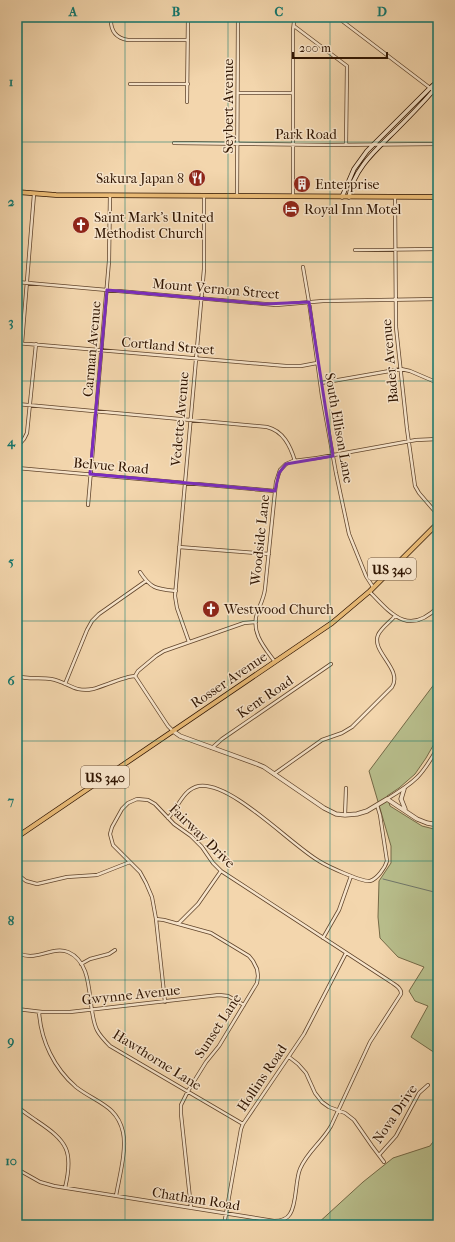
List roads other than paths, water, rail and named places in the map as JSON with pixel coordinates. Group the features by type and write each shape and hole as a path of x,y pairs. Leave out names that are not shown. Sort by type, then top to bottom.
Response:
{"main road":[{"path":"17,192 34,194 110,195 438,197"},
{"name":"Rosser Avenue","path":"17,837 332,623 370,592 438,523"}],"street":[{"path":"17,30 21,17"},
{"path":"110,17 111,26 120,39 188,40"},
{"path":"187,102 188,17"},
{"name":"Seybert Avenue","path":"237,196 238,17"},
{"path":"293,196 293,26 297,17"},
{"path":"337,17 438,94"},
{"path":"293,26 346,66 346,144"},
{"path":"342,197 354,169 374,144 438,81"},
{"path":"130,84 188,84"},
{"path":"349,197 350,188 356,176 368,159 434,91 438,85"},
{"path":"238,93 293,93"},
{"name":"Park Road","path":"174,143 438,144"},
{"path":"22,343 34,194"},
{"name":"Carman Avenue","path":"88,505 107,290 110,236 110,195"},
{"name":"Vedette Avenue","path":"189,642 177,608 176,591 204,269 204,196"},
{"name":"Bader Avenue","path":"395,197 396,331 408,442 415,486 419,493 438,515"},
{"path":"355,250 438,249"},
{"name":"South Ellison Lane","path":"302,267 310,302 320,383 350,538 366,576 374,588"},
{"name":"Mount Vernon Street","path":"17,282 276,305 310,302 438,299"},
{"name":"Cortland Street","path":"17,343 286,366 301,366 318,363"},
{"path":"17,447 28,433 36,344"},
{"path":"320,383 400,369 410,371 438,383"},
{"path":"17,404 270,428 278,431 284,437 295,461"},
{"name":"Woodside Lane","path":"275,662 259,639 256,629 256,622 265,594 274,491 280,470 286,464 295,461 334,456 408,442 438,439"},
{"name":"Belvue Road","path":"17,468 274,491"},
{"path":"179,547 269,554"},
{"path":"140,572 146,581 156,589 176,591"},
{"path":"65,684 89,626 96,617 146,581"},
{"path":"370,592 395,616 403,620 421,620 438,607"},
{"path":"274,774 322,740 342,733 352,727 392,687 395,681 392,671 377,639 380,631 395,616"},
{"path":"135,676 138,671 162,652 244,623 256,622"},
{"name":"Kent Road","path":"212,748 222,739 331,664"},
{"path":"17,676 23,678 51,679 77,689 86,690 135,676"},
{"path":"135,676 158,711 173,731 180,736 257,764 324,808 336,814 345,816 357,814 377,805 404,789 424,771 438,747"},
{"path":"168,818 182,799 191,790 198,786 212,787 230,795 251,808 318,861 362,880 372,880 387,863 380,815 377,805"},
{"path":"345,816 346,788"},
{"path":"404,789 401,799 405,810"},
{"name":"Fairway Drive","path":"165,1002 156,919 152,897 140,872 115,848 110,838 112,827 125,806 137,799 148,800 155,804 168,818 191,836 202,847 213,863 221,871 400,988 401,992"},
{"path":"387,799 422,821 438,825"},
{"path":"17,874 26,881 37,884 67,877 97,875 130,862"},
{"path":"178,924 198,904 221,871"},
{"path":"323,938 339,910 351,876"},
{"name":"Sunset Lane","path":"156,919 211,933 244,953 253,961 257,969 258,980 219,1046 206,1062 188,1091 182,1105 181,1114 191,1208"},
{"name":"Hawthorne Lane","path":"20,954 33,957 62,950 74,955 81,964 88,981 91,1010 96,1029 110,1046 243,1124"},
{"path":"81,964 94,958 109,954 115,950"},
{"name":"Hollins Road","path":"224,1225 243,1124 304,1034 346,953"},
{"name":"Chatham Road","path":"17,1169 40,1182 65,1188 226,1214 281,1221 287,1217 293,1208 298,1176 303,1162 310,1151 329,1130 370,1042 401,992"},
{"name":"Gwynne Avenue","path":"17,1009 39,1012 70,1012 224,995 234,998 244,1005"},
{"path":"39,1012 40,1027 43,1038 50,1054 58,1066 77,1087 106,1105 116,1116 122,1127 124,1148 116,1196"},
{"path":"289,1057 306,1073 318,1098 325,1104 345,1113 354,1120 384,1162"},
{"name":"Nova Drive","path":"379,1155 396,1136 419,1093 428,1085"},
{"path":"17,1106 53,1131 64,1144 68,1154 69,1163 65,1188"}],"waterway":[{"path":"383,879 438,893"}],"place":[{"name":"Sakura Japan 8","path":"197,178"},
{"name":"Enterprise","path":"302,184"},
{"name":"Royal Inn Motel","path":"291,209"},
{"name":"Saint Mark's United Methodist Church","path":"81,225"},
{"name":"Westwood Church","path":"211,609"}]}
